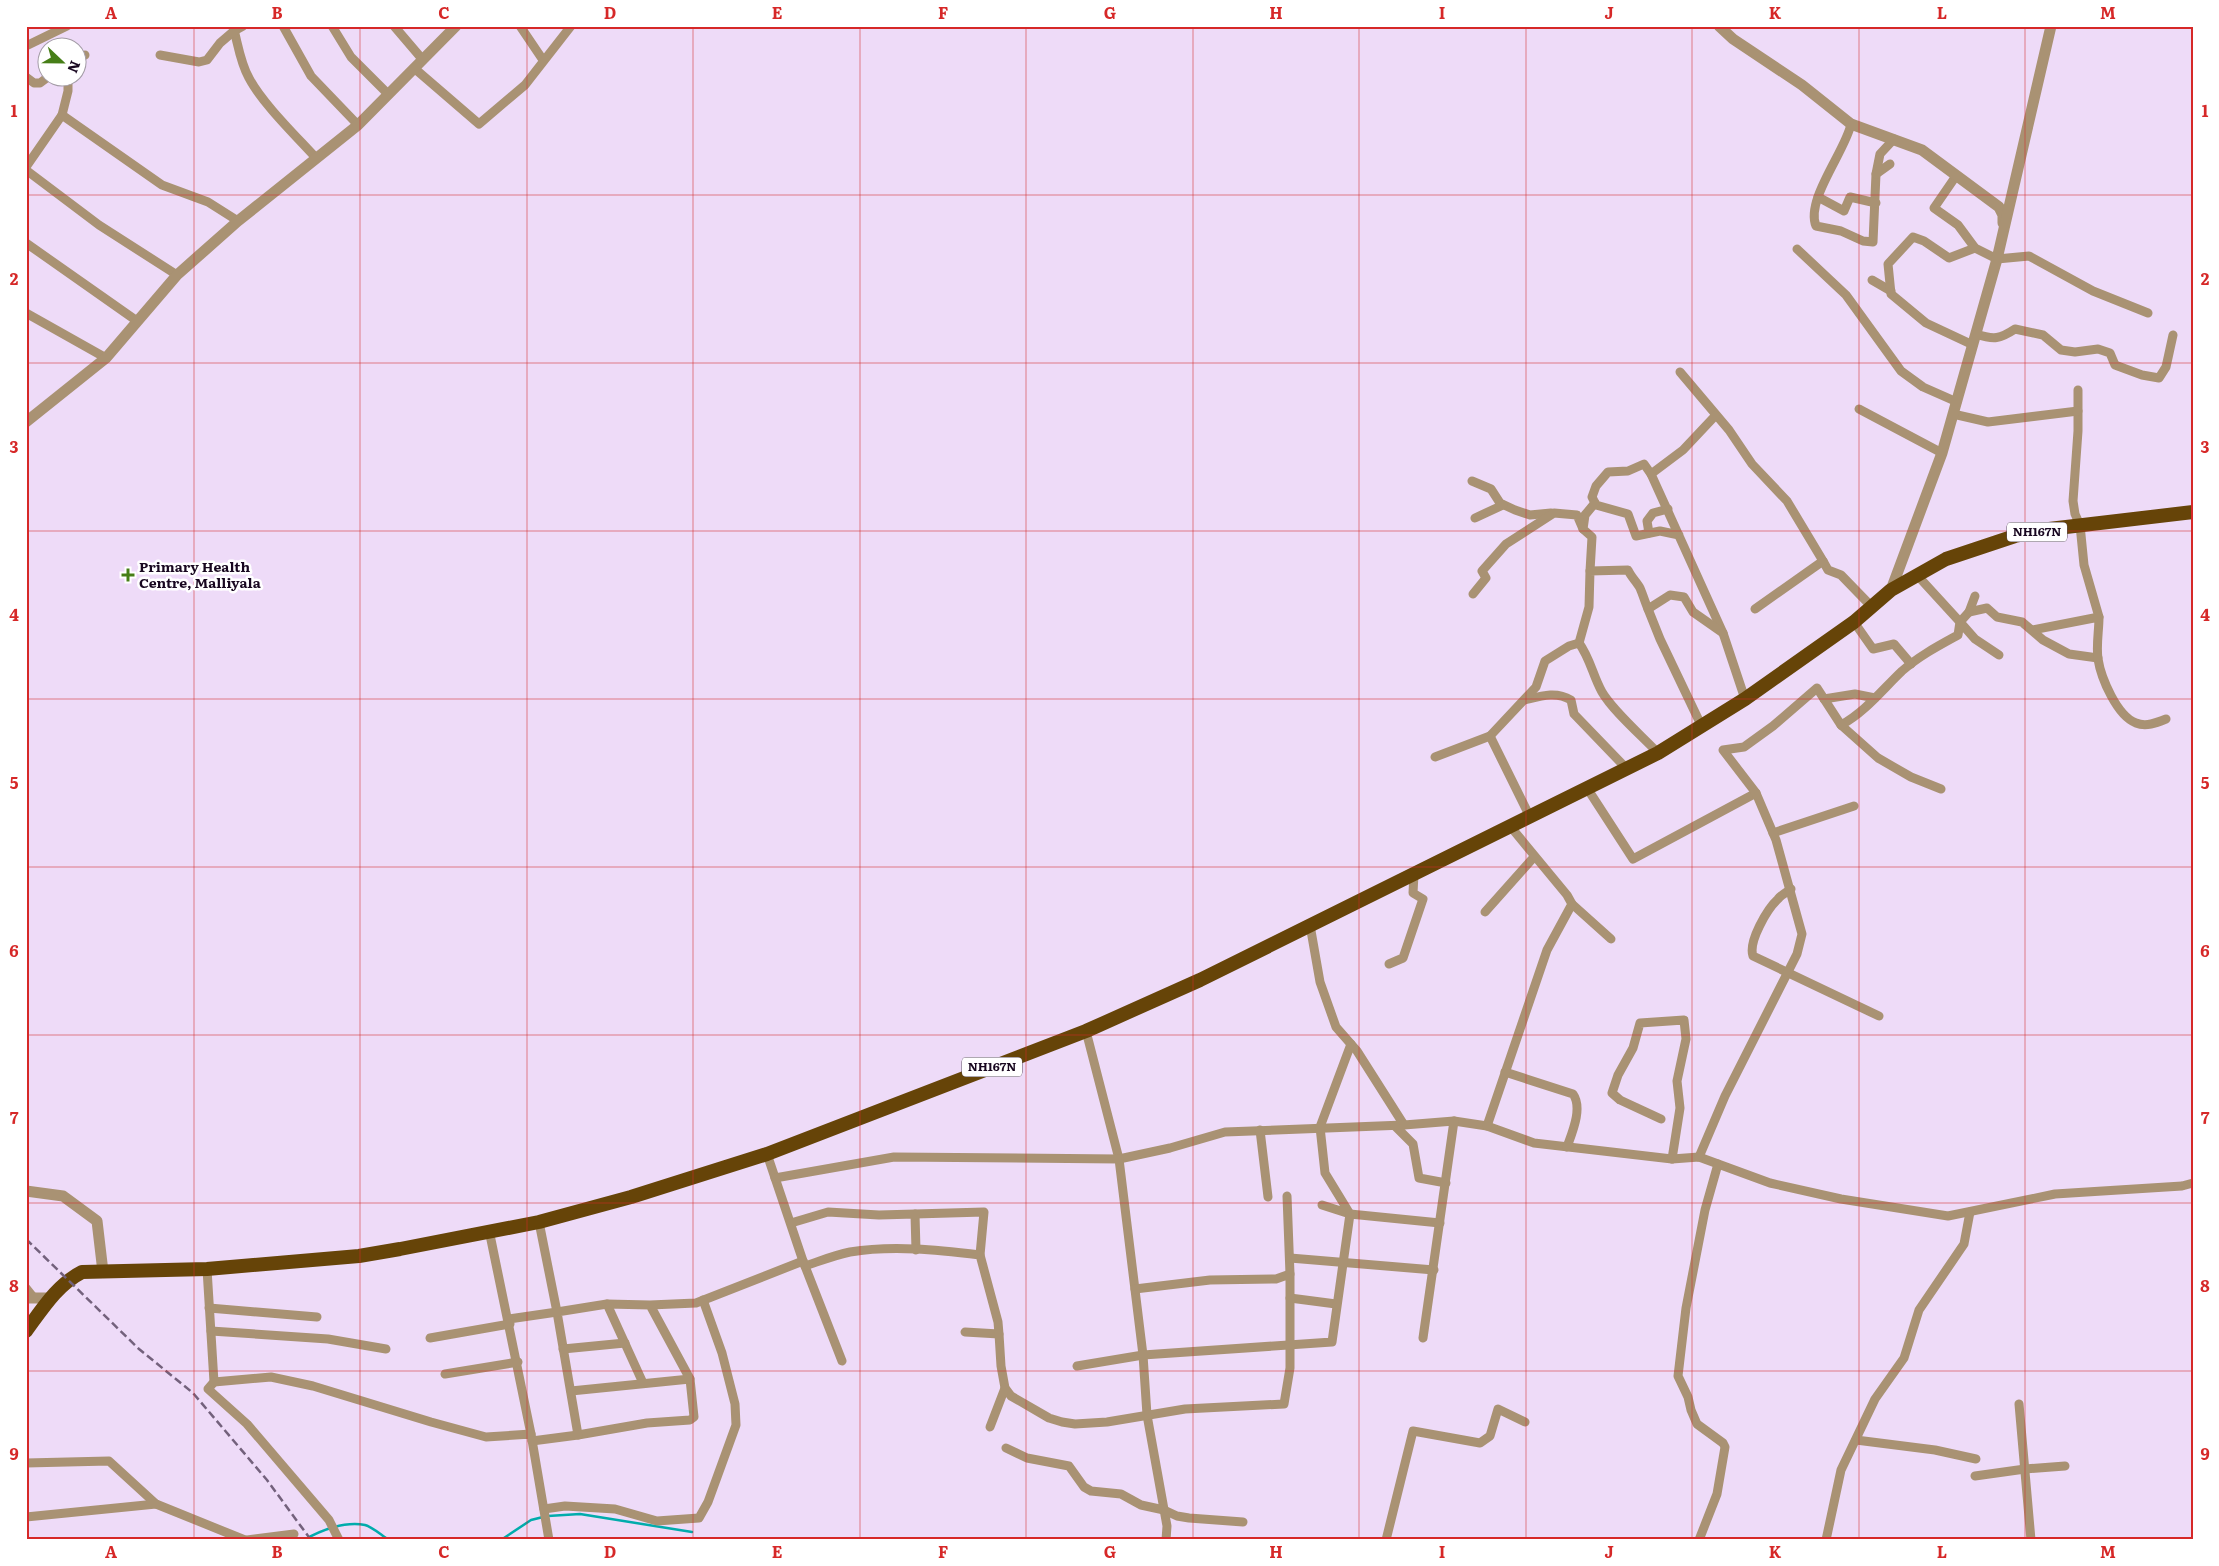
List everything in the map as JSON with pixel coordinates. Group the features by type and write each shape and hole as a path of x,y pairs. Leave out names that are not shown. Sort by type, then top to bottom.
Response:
{"highway":[{"name":"NH167N","path":"26,1330 50,1298 69,1279 82,1272 207,1269 359,1256 400,1249 489,1230 539,1222 631,1197 767,1154 1086,1031 1200,980 1658,753 1745,699 1854,622 1891,590 1946,559 2015,536 2080,525 2193,512"}],"street":[{"path":"26,46 67,26"},
{"path":"160,55 199,62 207,60 233,28 243,26"},
{"path":"282,26 311,76 358,125"},
{"path":"332,26 350,57 388,94"},
{"path":"394,26 419,64 479,124 525,85 571,26"},
{"path":"29,416 106,358 177,276 238,221 358,125 456,26"},
{"path":"520,26 543,60"},
{"path":"1719,26 1733,39 1802,85 1851,124 1922,150 1999,207 2003,215 2003,234"},
{"path":"1891,590 1942,453 1957,402 1997,259 2051,26"},
{"path":"233,28 240,57 248,78 257,91 316,158"},
{"path":"26,77 38,83"},
{"path":"68,88 62,115 26,168 99,225 177,276"},
{"path":"62,115 162,185 208,202 238,221"},
{"path":"1851,124 1849,136 1832,163 1818,197 1813,218 1816,226 1841,231 1863,241 1873,242 1876,174 1880,154 1894,139"},
{"path":"1876,174 1890,164"},
{"path":"1956,176 1934,208 1958,225 1975,248 1997,259 2029,256 2093,291 2148,313"},
{"path":"1818,197 1844,211 1850,198 1876,203"},
{"path":"1975,248 1949,258 1924,241 1913,237 1888,264 1891,294 1926,323 1974,339 2002,338 2015,329 2043,335 2061,350 2075,352 2098,349 2110,353 2115,365 2122,369 2159,378 2166,367 2173,335"},
{"path":"26,243 137,321"},
{"path":"1797,249 1846,295 1901,371 1923,387 1957,402"},
{"path":"1872,280 1891,291"},
{"path":"26,312 106,358"},
{"path":"1680,372 1715,416 1729,430 1752,464 1787,501 1828,570 1841,575 1872,607"},
{"path":"2078,390 2073,502 2075,514 2080,525 2084,565 2099,617 2098,658 2109,690 2119,709 2129,720 2138,724 2152,725 2166,719"},
{"path":"1859,409 1942,453"},
{"path":"1953,414 1988,422 2078,411"},
{"path":"1652,474 1684,450 1715,416"},
{"path":"1679,535 1660,531 1636,536 1628,514 1596,505 1592,497 1596,486 1608,472 1628,471 1644,464 1652,474 1723,633 1745,699"},
{"path":"1472,480 1491,489 1503,505 1530,515 1554,513 1577,515 1583,529 1592,537 1589,607 1579,643"},
{"path":"1583,529 1585,516 1595,503"},
{"path":"1475,518 1503,505"},
{"path":"1649,533 1647,522 1653,513 1668,509"},
{"path":"1473,594 1486,578 1482,571 1506,544 1554,513"},
{"path":"1755,609 1823,560"},
{"path":"1590,571 1628,570 1633,581 1639,586 1660,639 1702,727"},
{"path":"1917,575 1975,639 1999,655"},
{"path":"1648,609 1670,595 1684,597 1693,612 1723,633"},
{"path":"1841,725 1857,716 1911,664 1927,652 1958,635 1960,622 1969,612 1975,596"},
{"path":"1969,612 1987,608 1997,616 2022,622 2043,640 2069,654 2098,658"},
{"path":"2032,630 2099,617"},
{"path":"1854,622 1873,649 1894,644 1911,664"},
{"path":"1435,757 1490,736 1536,687 1545,661 1569,646 1579,643"},
{"path":"1579,643 1606,698 1658,753"},
{"path":"1699,1157 1726,1096 1788,973 1801,943 1802,934 1791,890 1773,833 1756,793 1722,750 1744,747 1774,726 1817,688 1841,725 1878,758 1911,777 1941,789"},
{"path":"1824,699 1855,694 1875,698"},
{"path":"1525,700 1545,695 1564,695 1571,700 1574,714 1626,768"},
{"path":"1490,736 1530,817"},
{"path":"1587,788 1633,859 1756,793"},
{"path":"1773,833 1854,806"},
{"path":"1510,826 1567,895 1572,904 1611,939"},
{"path":"1485,912 1534,856"},
{"path":"1389,964 1402,958 1423,899 1413,893 1414,874"},
{"path":"1791,890 1778,898 1769,909 1751,950 1753,956 1880,1016"},
{"path":"1487,1126 1547,950 1572,904"},
{"path":"1310,925 1320,982 1336,1027 1351,1044 1399,1125 1413,1144 1419,1178 1446,1183"},
{"path":"1661,1119 1620,1100 1612,1093 1618,1075 1633,1048 1640,1023 1684,1020 1686,1039 1677,1082 1680,1108 1672,1159"},
{"path":"1086,1031 1119,1160 1143,1355 1147,1414 1167,1526 1166,1540"},
{"path":"1077,1366 1143,1355 1332,1342 1350,1214 1324,1173 1320,1127 1351,1044"},
{"path":"1505,1072 1573,1094 1576,1098 1576,1119 1567,1147"},
{"path":"775,1178 894,1157 1119,1160 1225,1132 1454,1121 1487,1126 1534,1143 1672,1159 1699,1157 1770,1182 1841,1199 1948,1216 2055,1194 2182,1186 2193,1183"},
{"path":"1422,1338 1434,1270 1454,1121"},
{"path":"1260,1130 1268,1197"},
{"path":"767,1154 804,1264 842,1361"},
{"path":"1699,1540 1717,1494 1725,1447 1723,1443 1697,1424 1688,1397 1678,1376 1686,1308 1705,1210 1718,1164"},
{"path":"26,1191 63,1196 97,1221 103,1272"},
{"path":"791,1223 828,1212 879,1214 984,1212 980,1255 998,1322 1000,1366 1005,1388 1011,1396 1049,1418 1075,1424 1107,1422 1185,1409 1284,1404 1290,1368 1290,1258 1287,1196"},
{"path":"1322,1206 1350,1214 1440,1223"},
{"path":"1826,1540 1842,1470 1875,1399 1904,1358 1919,1310 1964,1244 1970,1212"},
{"path":"915,1214 916,1250"},
{"path":"539,1222 578,1435"},
{"path":"489,1230 518,1362 549,1540"},
{"path":"430,1338 557,1312 607,1304 696,1303 804,1264 849,1252 889,1249 980,1255"},
{"path":"1290,1258 1434,1270"},
{"path":"207,1269 214,1382 208,1389 247,1424 329,1520 337,1538"},
{"path":"1135,1289 1210,1280 1276,1279 1290,1274"},
{"path":"26,1288 30,1298 50,1298"},
{"path":"1290,1298 1336,1304"},
{"path":"544,1509 565,1506 615,1509 657,1521 698,1518 708,1502 736,1425 735,1404 722,1353 702,1300"},
{"path":"607,1304 643,1383"},
{"path":"214,1382 271,1377 313,1386 431,1422 486,1436 578,1435 647,1423 692,1419 695,1414 690,1380 650,1305"},
{"path":"209,1308 317,1317"},
{"path":"211,1331 328,1339 386,1349"},
{"path":"965,1332 999,1334"},
{"path":"563,1348 625,1343"},
{"path":"445,1374 518,1362"},
{"path":"570,1391 690,1380"},
{"path":"990,1427 1005,1388"},
{"path":"2019,1404 2031,1540"},
{"path":"1386,1540 1413,1431 1480,1443 1490,1436 1498,1409 1525,1422"},
{"path":"1856,1440 1935,1450 1976,1459"},
{"path":"1006,1448 1027,1458 1069,1466 1084,1487 1090,1491 1121,1494 1141,1505 1189,1518 1243,1522"},
{"path":"26,1463 109,1462 156,1504 246,1540 294,1534"},
{"path":"1975,1476 2065,1466"},
{"path":"26,1517 156,1504"}],"waterway":[{"path":"548,1516 580,1514 692,1532"},
{"path":"501,1540 531,1520 543,1517"},
{"path":"304,1540 333,1527 349,1524 368,1526 389,1540"}],"railway":[{"path":"26,1239 139,1349 193,1393 267,1480 311,1540"}],"place":[{"name":"Primary Health Centre, Malliyala","path":"128,575"}]}
